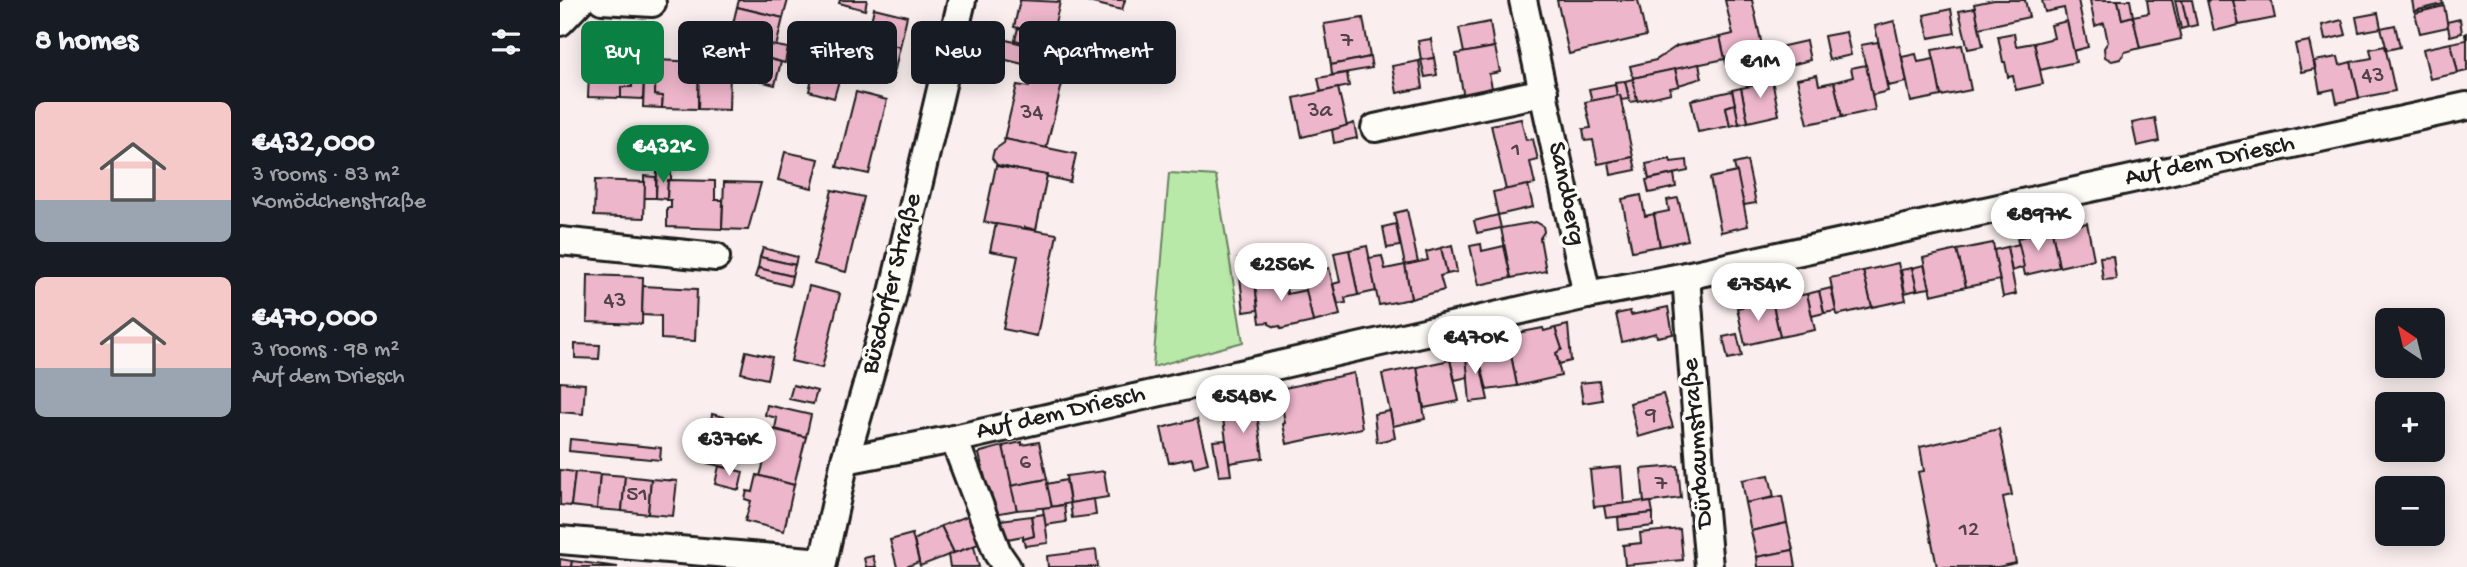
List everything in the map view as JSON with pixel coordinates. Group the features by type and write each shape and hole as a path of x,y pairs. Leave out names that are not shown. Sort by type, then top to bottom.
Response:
{"street":[{"path":"560,22 581,0"},
{"path":"602,0 652,4"},
{"name":"Büsdorfer Straße","path":"822,564 845,460 891,301 962,0"},
{"name":"Sandberg","path":"1523,0 1587,295"},
{"path":"1375,128 1544,92"},
{"name":"Auf dem Driesch","path":"845,460 954,439 1587,295 1686,276 2467,106"},
{"path":"560,241 716,257"},
{"name":"Dürbaumstraße","path":"1686,276 1709,567"},
{"path":"954,439 998,554 1007,567"},
{"path":"560,540 822,564"}],"green space":[{"path":"1169,173 1216,176 1243,342 1153,367"}],"building":[{"path":"739,0 788,0 783,18 737,7"},
{"path":"840,0 867,0 865,10 839,3"},
{"path":"1020,0 1060,2 1056,21 1019,21 1019,28 1014,27"},
{"path":"1080,0 1125,0 1122,10"},
{"path":"1557,0 1638,0 1646,36 1569,54"},
{"path":"1725,0 1752,0 1763,50 1725,59 1720,37 1733,34"},
{"path":"1994,0 2025,0 2029,17 1979,28 1974,4"},
{"path":"2042,0 2078,0 2088,47 2073,51 2064,8 2045,12"},
{"path":"2090,0 2118,0 2122,19 2133,16 2140,48 2125,52 2120,59 2112,61 2105,57 2104,48 2108,42 2104,23 2095,26"},
{"path":"2118,0 2130,0 2133,16 2122,19"},
{"path":"2147,0 2172,0 2181,39 2140,48 2133,16 2149,13"},
{"path":"2175,0 2182,0 2188,27 2181,29"},
{"path":"2182,0 2192,0 2197,25 2188,27"},
{"path":"2207,0 2233,0 2239,25 2214,31"},
{"path":"2233,0 2271,0 2275,18 2239,25"},
{"path":"2412,0 2442,0 2443,4 2414,11"},
{"path":"2444,6 2448,27 2420,33 2415,13"},
{"path":"737,7 783,18 776,47 773,46 773,21 734,21"},
{"path":"874,8 907,16 900,47 897,46 897,21 871,21"},
{"path":"1975,8 1983,46 1968,49 1959,11"},
{"path":"1951,9 1955,33 1929,38 1924,15"},
{"path":"2378,13 2381,28 2359,32 2356,17"},
{"path":"1363,18 1370,57 1331,65 1324,24"},
{"path":"2460,19 2462,33 2450,36 2447,22"},
{"path":"2342,20 2346,35 2325,40 2322,25"},
{"path":"1894,21 1907,82 1888,86 1875,26"},
{"path":"2067,21 2076,62 2040,70 2034,43 2054,38 2051,25"},
{"path":"1490,22 1494,47 1464,53 1459,28"},
{"path":"2395,25 2400,47 2387,50 2381,28"},
{"path":"1018,28 1019,28 1019,41 1015,40"},
{"path":"1846,32 1851,55 1829,60 1824,36"},
{"path":"2014,33 2016,46 2034,43 2043,84 2016,90 2013,76 2008,77 1998,36"},
{"path":"2467,33 2467,71 2458,73 2451,43 2466,40"},
{"path":"1720,37 1725,59 1633,78 1630,66 1656,60 1677,46"},
{"path":"1431,39 1434,58 1421,60 1418,41"},
{"path":"1005,40 1019,43 1019,63 1005,60"},
{"path":"1806,41 1810,60 1779,68 1775,48"},
{"path":"2309,41 2315,69 2301,72 2295,44"},
{"path":"1878,42 1888,91 1872,95 1861,45"},
{"path":"2451,43 2458,73 2430,79 2423,49"},
{"path":"773,45 787,48 785,63 773,60"},
{"path":"1962,45 1971,90 1941,96 1932,50"},
{"path":"2385,46 2395,91 2359,98 2351,62 2372,58 2370,49"},
{"path":"1495,47 1500,72 1489,74 1493,92 1464,98 1456,54"},
{"path":"1769,48 1772,61 1728,71 1725,59"},
{"path":"1916,54 1918,62 1934,59 1941,96 1911,102 1902,57"},
{"path":"1370,57 1372,68 1332,75 1331,65"},
{"path":"2338,57 2340,65 2351,62 2359,98 2337,103 2334,89 2320,92 2314,61"},
{"path":"1434,58 1437,75 1425,77 1421,60"},
{"path":"664,60 678,61 678,84 699,84 698,109 662,108 663,96 655,95 655,84 664,84"},
{"path":"773,60 781,62 775,85 771,84"},
{"path":"1419,61 1423,88 1397,93 1392,66"},
{"path":"1699,64 1702,78 1679,85 1675,69"},
{"path":"1866,65 1875,110 1842,117 1834,82 1853,77 1851,68"},
{"path":"1675,69 1679,86 1670,88 1671,93 1637,101 1633,78"},
{"path":"1347,73 1349,86 1321,92 1318,78"},
{"path":"1771,75 1779,115 1748,122 1741,88 1762,84 1761,77"},
{"path":"1817,75 1819,85 1834,82 1842,117 1808,124 1797,79"},
{"path":"1633,79 1637,101 1630,102 1625,81"},
{"path":"1625,81 1629,99 1621,100 1620,95 1617,96 1615,82"},
{"path":"589,84 632,84 632,87 621,87 621,98 588,97"},
{"path":"632,84 644,84 643,99 621,98 621,87 632,87"},
{"path":"644,84 655,84 655,95 663,96 662,108 643,107"},
{"path":"699,84 730,84 729,110 698,109"},
{"path":"811,84 838,84 834,98 809,91"},
{"path":"1030,84 1062,84 1046,149 1004,139 1017,85 1029,87"},
{"path":"1615,84 1617,96 1592,101 1589,89"},
{"path":"1338,88 1347,126 1302,137 1294,98"},
{"path":"1741,88 1748,122 1739,124 1732,90"},
{"path":"1732,91 1735,104 1726,107 1730,126 1698,132 1691,100"},
{"path":"856,92 887,100 869,174 837,167"},
{"path":"1620,95 1633,157 1598,164 1593,140 1585,141 1583,129 1591,128 1585,102"},
{"path":"1735,104 1739,124 1730,126 1726,107"},
{"path":"2155,118 2159,141 2137,146 2132,123"},
{"path":"1521,119 1526,140 1533,139 1538,160 1530,162 1535,184 1506,190 1491,125"},
{"path":"1354,123 1357,138 1334,143 1332,130"},
{"path":"1005,139 1076,154 1070,182 997,165 992,158 994,150 1004,143"},
{"path":"785,152 819,159 812,188 778,180"},
{"path":"1633,157 1636,170 1611,175 1609,162"},
{"path":"1670,159 1671,162 1687,160 1688,171 1649,179 1646,164"},
{"path":"1747,161 1756,203 1744,205 1734,164"},
{"path":"996,166 1047,175 1036,230 984,222"},
{"path":"657,172 671,173 667,199 656,198"},
{"path":"1737,172 1748,226 1721,232 1710,178"},
{"path":"1674,174 1676,187 1649,193 1646,180"},
{"path":"644,176 656,177 656,198 644,198"},
{"path":"595,180 645,182 644,218 594,216"},
{"path":"668,180 715,181 715,200 723,200 722,229 667,227 667,208 671,208 671,200 667,200"},
{"path":"724,182 761,183 748,230 722,229"},
{"path":"1528,185 1533,207 1498,215 1493,192"},
{"path":"832,190 864,197 846,272 814,264"},
{"path":"1641,195 1645,216 1654,214 1660,246 1632,251 1622,199"},
{"path":"1678,198 1688,240 1660,246 1654,214 1669,211 1667,200"},
{"path":"1407,210 1418,263 1405,265 1394,213"},
{"path":"1498,215 1501,228 1477,233 1474,221"},
{"path":"1536,222 1543,226 1544,232 1540,238 1546,271 1511,278 1501,228"},
{"path":"2087,223 2094,259 2059,267 2052,231"},
{"path":"996,224 1057,234 1037,336 1003,329 1018,256 990,251"},
{"path":"1396,224 1400,246 1387,248 1383,227"},
{"path":"2052,231 2059,267 2025,275 2017,238"},
{"path":"1993,243 2000,280 1966,287 1957,250"},
{"path":"1481,244 1482,251 1504,246 1511,278 1479,285 1470,246"},
{"path":"2019,244 2024,267 2012,271 2007,247"},
{"path":"1452,245 1457,272 1447,274 1441,248"},
{"path":"1367,246 1376,291 1358,295 1349,250"},
{"path":"2007,247 2016,294 2003,297 1994,250"},
{"path":"763,248 797,257 795,265 760,257"},
{"path":"1441,248 1447,274 1440,276 1444,290 1411,299 1405,265 1428,260 1426,252"},
{"path":"1349,250 1358,295 1345,298 1346,303 1338,304 1333,284 1340,282 1334,253"},
{"path":"1957,250 1966,287 1931,295 1923,258"},
{"path":"1382,256 1385,269 1405,265 1411,299 1379,305 1369,258"},
{"path":"2113,256 2116,279 2103,280 2100,257"},
{"path":"760,257 795,265 792,276 758,268"},
{"path":"1253,257 1258,310 1244,312 1238,259"},
{"path":"1898,263 1906,300 1872,307 1863,271"},
{"path":"1924,265 1930,288 1917,290 1912,268"},
{"path":"758,268 792,276 790,286 755,277"},
{"path":"1329,268 1340,315 1313,322 1302,275"},
{"path":"1912,268 1917,290 1905,293 1901,270"},
{"path":"1863,271 1872,307 1837,315 1830,278"},
{"path":"1284,272 1287,294 1306,290 1313,322 1281,329 1269,322 1260,323 1254,276"},
{"path":"588,275 643,277 642,324 587,322"},
{"path":"643,286 697,289 695,341 661,339 661,316 642,315"},
{"path":"809,286 840,294 822,368 791,361"},
{"path":"1831,288 1836,311 1824,313 1819,291"},
{"path":"1819,291 1824,313 1812,316 1807,294"},
{"path":"1807,294 1815,330 1780,337 1772,301"},
{"path":"1772,301 1780,337 1745,345 1737,308"},
{"path":"1668,307 1673,334 1657,337 1656,333 1622,342 1616,314 1630,311 1631,315"},
{"path":"1568,325 1571,361 1559,364 1556,353 1562,349 1555,328"},
{"path":"1543,328 1544,331 1555,328 1562,349 1556,353 1561,376 1517,386 1507,335"},
{"path":"1737,334 1742,356 1728,359 1723,337"},
{"path":"1508,339 1517,386 1487,390 1476,345"},
{"path":"575,344 600,345 599,359 575,358"},
{"path":"1476,345 1488,400 1470,402 1465,347"},
{"path":"746,351 772,357 767,379 741,373"},
{"path":"1466,357 1468,377 1455,380 1450,360"},
{"path":"1450,360 1459,401 1424,408 1417,367"},
{"path":"1417,367 1425,419 1393,426 1382,374"},
{"path":"1354,373 1362,428 1287,444 1280,389"},
{"path":"1599,381 1602,400 1583,403 1580,383"},
{"path":"560,382 585,384 583,414 560,412"},
{"path":"793,385 817,391 813,404 789,399"},
{"path":"1663,394 1673,427 1638,437 1630,403"},
{"path":"767,405 811,415 806,437 775,429 777,418 765,415"},
{"path":"1256,406 1263,458 1229,463 1222,411"},
{"path":"1390,411 1395,438 1377,442 1374,414"},
{"path":"712,414 733,419 729,468 707,463 710,439 701,439 702,425 711,425"},
{"path":"1197,419 1208,463 1194,467 1192,458 1169,463 1161,428"},
{"path":"771,429 806,437 794,485 760,476 764,462 759,461 761,450 766,451"},
{"path":"1999,429 2012,495 2003,497 2016,563 1998,567 1937,567 1918,472 1924,471 1920,447"},
{"path":"570,439 661,448 660,460 569,451"},
{"path":"1226,440 1231,475 1219,476 1213,441"},
{"path":"1022,442 1022,445 1039,442 1047,479 1011,486 1003,446"},
{"path":"1003,446 1017,510 994,514 979,454"},
{"path":"719,466 743,472 739,490 715,484"},
{"path":"1678,466 1681,498 1644,503 1641,469"},
{"path":"1621,467 1624,504 1594,507 1590,470"},
{"path":"560,470 575,472 571,506 560,505"},
{"path":"1104,471 1108,497 1070,503 1066,476"},
{"path":"575,472 600,474 597,509 571,506"},
{"path":"600,474 625,476 622,511 597,509"},
{"path":"757,475 794,485 784,531 745,521 751,501 745,499 747,491 753,492"},
{"path":"1769,475 1774,497 1746,503 1742,480"},
{"path":"625,476 651,479 648,514 622,511"},
{"path":"651,479 677,481 673,516 648,514"},
{"path":"1047,479 1052,507 1017,510 1011,486"},
{"path":"1066,480 1070,503 1052,507 1047,484"},
{"path":"1782,496 1787,523 1751,531 1745,503"},
{"path":"1094,499 1096,515 1072,518 1070,503"},
{"path":"1651,502 1653,513 1606,518 1604,506"},
{"path":"1064,505 1066,522 1045,525 1043,508"},
{"path":"1653,513 1653,526 1619,530 1618,517"},
{"path":"1044,514 1048,543 1025,546 1023,539 1034,536 1031,516"},
{"path":"970,515 984,542 954,553 941,526"},
{"path":"1031,516 1034,536 997,541 992,521"},
{"path":"1787,523 1793,550 1757,557 1751,531"},
{"path":"941,526 954,553 920,566 914,540"},
{"path":"1680,529 1683,560 1625,565 1623,545 1641,543 1640,533"},
{"path":"912,534 919,562 897,567 890,540"},
{"path":"974,546 979,567 950,567 948,555"},
{"path":"1096,550 1098,567 1048,567 1047,556"},
{"path":"1793,550 1796,567 1758,567 1757,557"},
{"path":"873,556 876,567 866,567 864,558"},
{"path":"560,559 572,561 571,567 560,567"},
{"path":"572,561 618,567 571,567"}]}
